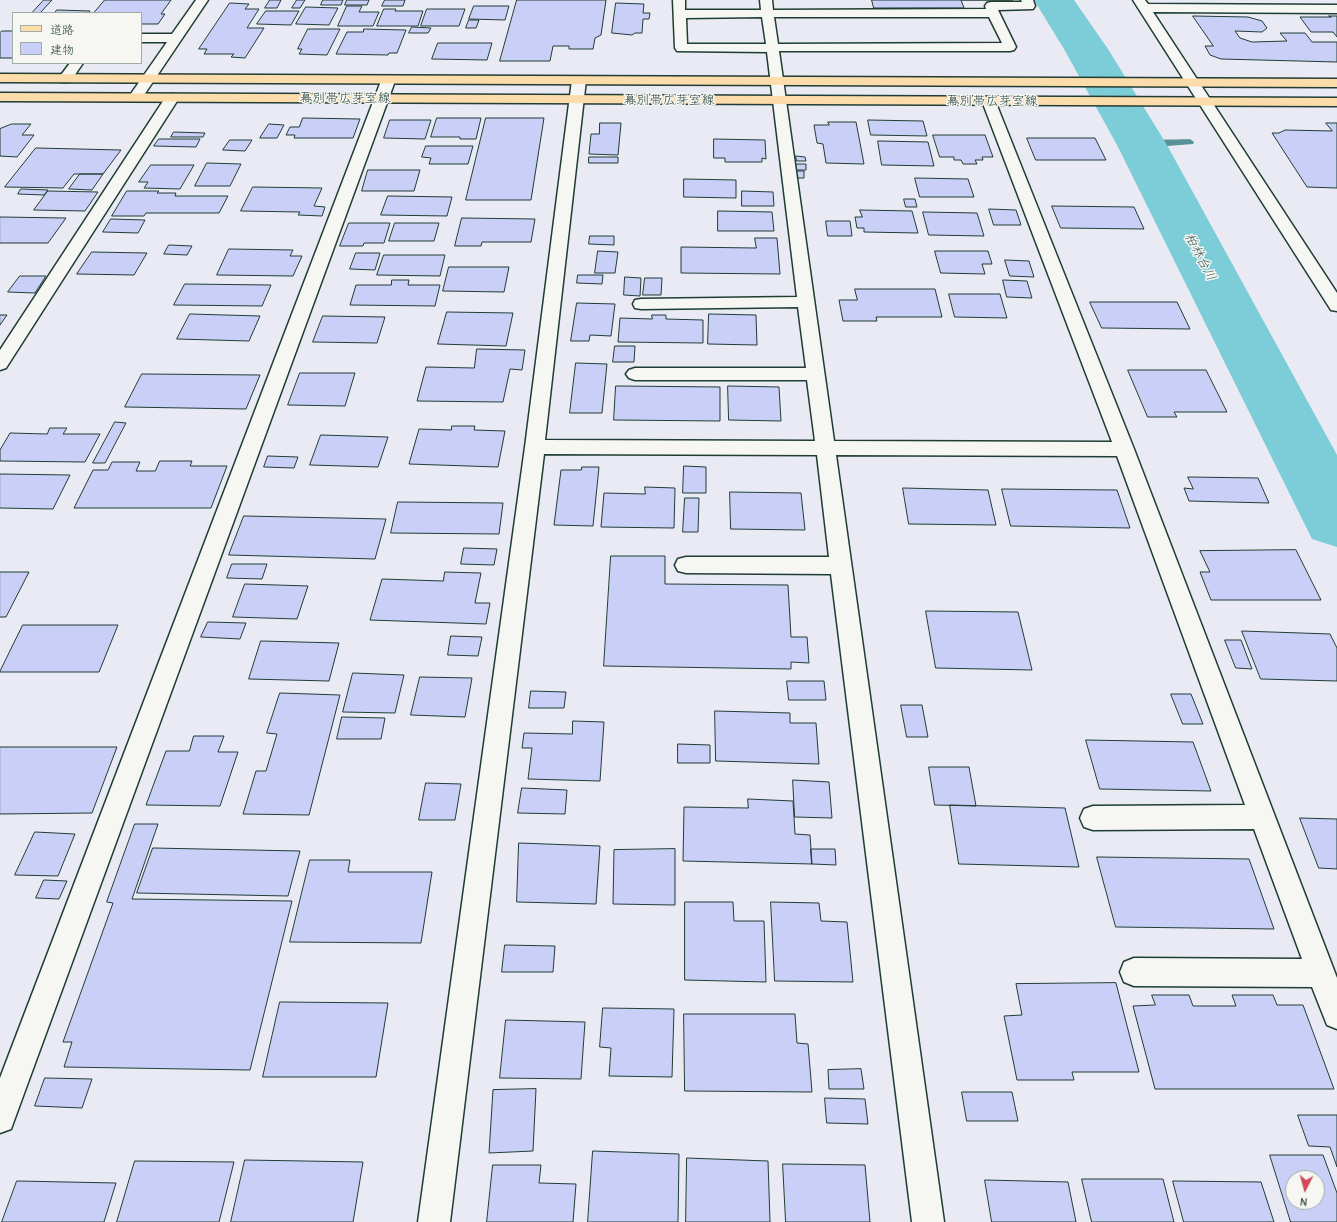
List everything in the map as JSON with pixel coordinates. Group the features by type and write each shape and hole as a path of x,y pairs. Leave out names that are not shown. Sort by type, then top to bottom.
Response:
{"main road":[{"name":"幕別帯広芽室線","path":"0,78 147,80 578,99 779,90 1083,82 1337,83"},
{"name":"幕別帯広芽室線","path":"0,97 172,98 384,90 579,80 989,101 1205,100 1337,102"}],"street":[{"path":"135,98 202,0"},
{"path":"679,0 681,48 1010,47 991,6 1029,6 1027,0"},
{"path":"766,0 928,1222"},
{"path":"1142,4 1244,4 1337,9"},
{"path":"1142,4 1337,306"},
{"path":"680,14 993,13"},
{"path":"142,38 176,38"},
{"path":"65,79 76,64"},
{"path":"434,1222 535,447 578,99 579,80"},
{"path":"0,1118 384,90"},
{"path":"0,364 172,98"},
{"path":"989,101 1124,449 1331,994 1134,972"},
{"path":"641,304 806,302"},
{"path":"635,374 816,374"},
{"path":"535,447 1124,449"},
{"path":"686,565 841,566"},
{"path":"1093,818 1263,817"}],"building":[{"path":"44,0 52,0 41,12 33,12"},
{"path":"105,0 171,0 161,14 165,14 158,24 142,24 142,12 95,12"},
{"path":"270,0 281,0 277,8 265,8"},
{"path":"297,0 305,0 300,8 292,8"},
{"path":"323,0 343,0 341,5 321,5"},
{"path":"347,0 369,0 367,5 345,5"},
{"path":"385,0 405,0 403,6 382,6"},
{"path":"517,0 606,0 601,35 595,38 593,49 569,49 569,46 553,46 550,61 500,61"},
{"path":"872,0 961,0 964,8 874,8"},
{"path":"230,3 249,4 245,9 259,9 247,28 264,28 245,58 231,57 234,54 204,54 207,49 199,49"},
{"path":"616,3 644,4 643,13 650,13 649,19 643,19 642,33 635,33 632,35 612,33"},
{"path":"347,6 362,6 359,12 379,12 373,26 338,26"},
{"path":"474,6 509,6 505,20 469,19"},
{"path":"306,7 338,8 329,25 296,24"},
{"path":"384,9 396,9 395,11 423,11 418,26 377,26"},
{"path":"427,9 465,9 459,26 421,26"},
{"path":"57,10 90,11 89,12 56,12"},
{"path":"266,11 299,11 291,25 257,24"},
{"path":"1193,16 1248,17 1262,21 1267,28 1262,32 1235,31 1240,38 1252,42 1287,41 1280,33 1305,33 1312,42 1337,42 1337,62 1221,59 1210,55 1205,46 1213,46"},
{"path":"1329,16 1337,16 1337,37 1333,32 1311,32 1300,17 1331,17"},
{"path":"469,20 479,20 476,28 466,28"},
{"path":"412,27 431,28 428,33 409,33"},
{"path":"308,29 340,29 327,55 299,54 302,49 298,49"},
{"path":"364,29 406,30 397,53 389,53 388,55 336,54 347,32 363,32"},
{"path":"2,31 12,31 12,58 0,58 0,33"},
{"path":"438,43 492,43 487,60 432,59"},
{"path":"303,118 360,119 353,138 294,138 295,135 286,135 290,127 299,127"},
{"path":"437,118 481,118 476,139 460,139 460,137 431,137"},
{"path":"486,118 544,118 531,200 466,200"},
{"path":"390,120 431,120 425,139 384,138"},
{"path":"868,120 923,121 927,136 871,135"},
{"path":"828,122 856,122 864,164 826,163 823,144 817,143 814,125 829,125"},
{"path":"600,123 621,123 618,155 589,154 591,134 599,134"},
{"path":"1326,123 1337,123 1337,188 1307,187 1272,133 1279,133 1285,130 1332,131"},
{"path":"12,124 31,124 22,135 34,135 17,157 0,156 0,129"},
{"path":"269,124 284,125 277,138 260,138"},
{"path":"174,132 205,133 203,137 171,137"},
{"path":"933,135 985,135 993,157 982,157 983,160 975,160 977,164 963,164 961,160 954,160 954,157 940,157"},
{"path":"1027,138 1095,138 1106,160 1036,160"},
{"path":"159,139 200,139 196,147 154,146"},
{"path":"714,139 765,140 766,159 762,158 762,162 725,162 725,158 714,158"},
{"path":"230,140 252,140 245,151 223,150"},
{"path":"878,141 928,142 934,166 882,165"},
{"path":"426,146 473,146 468,164 429,164 431,158 422,157"},
{"path":"36,148 121,150 103,174 74,174 63,188 5,187"},
{"path":"796,156 805,157 806,161 797,161"},
{"path":"589,157 618,157 618,163 589,163"},
{"path":"207,163 241,164 230,186 195,186"},
{"path":"796,164 806,164 806,170 796,170"},
{"path":"151,165 194,165 180,189 144,188 148,182 139,182"},
{"path":"368,170 420,170 414,191 362,191"},
{"path":"794,171 804,171 804,178 795,178"},
{"path":"80,174 103,174 92,190 69,189"},
{"path":"915,178 968,179 974,197 920,197"},
{"path":"684,179 736,180 736,198 684,197"},
{"path":"253,187 322,188 314,206 325,207 322,216 298,215 300,212 241,211"},
{"path":"21,189 48,190 44,195 18,194"},
{"path":"48,191 98,192 85,211 34,210"},
{"path":"127,191 159,191 157,193 176,193 175,196 228,196 219,213 146,213 144,216 112,216"},
{"path":"742,191 773,192 774,206 742,206"},
{"path":"388,196 452,197 447,216 381,215"},
{"path":"904,199 915,199 917,207 906,207"},
{"path":"1052,206 1134,207 1144,229 1061,228"},
{"path":"989,209 1016,210 1021,225 994,225"},
{"path":"860,210 912,211 918,233 864,232 864,228 857,228 855,217 862,217"},
{"path":"718,211 772,212 774,231 718,231"},
{"path":"923,212 977,213 984,236 929,235"},
{"path":"0,217 66,218 48,243 0,243"},
{"path":"462,218 535,219 531,242 482,242 481,246 455,246"},
{"path":"111,219 145,220 138,233 103,232"},
{"path":"826,221 850,221 852,236 828,236"},
{"path":"349,223 390,223 384,243 364,243 363,246 340,246"},
{"path":"395,223 439,223 434,241 389,241"},
{"path":"590,236 614,236 614,245 589,244"},
{"path":"755,238 777,238 780,274 681,273 681,247 756,248"},
{"path":"169,245 192,246 187,255 164,254"},
{"path":"229,249 293,250 290,256 302,256 293,276 217,275"},
{"path":"598,251 618,252 615,273 595,273"},
{"path":"935,251 988,251 992,264 982,264 985,274 941,273"},
{"path":"92,252 147,253 134,275 77,274"},
{"path":"356,253 380,253 375,270 350,269"},
{"path":"384,255 445,255 440,276 377,275"},
{"path":"1005,260 1029,261 1034,277 1010,276"},
{"path":"449,267 509,267 504,292 443,291"},
{"path":"578,275 603,275 602,284 577,283"},
{"path":"20,276 46,276 35,293 8,292"},
{"path":"625,277 641,278 640,296 624,295"},
{"path":"645,278 662,278 661,295 643,295"},
{"path":"392,280 409,280 408,285 440,285 435,306 350,305 356,285 391,285"},
{"path":"1003,280 1027,281 1032,298 1007,297"},
{"path":"185,284 271,285 262,306 174,305"},
{"path":"855,289 935,289 942,317 876,317 877,321 843,321 839,300 857,300"},
{"path":"949,294 1000,294 1007,318 955,317"},
{"path":"1090,302 1177,302 1190,329 1102,328"},
{"path":"577,303 615,304 611,336 590,335 589,341 571,341"},
{"path":"447,312 513,313 506,346 438,344"},
{"path":"190,314 260,316 249,341 177,339"},
{"path":"709,314 756,315 757,345 708,344"},
{"path":"0,315 7,315 0,325"},
{"path":"652,315 666,315 666,319 703,320 703,343 618,342 620,318 652,319"},
{"path":"323,316 385,317 377,343 313,342"},
{"path":"615,346 635,346 634,362 613,362"},
{"path":"477,349 525,350 522,370 510,369 503,402 417,401 426,367 474,368"},
{"path":"576,363 607,364 602,413 570,413"},
{"path":"1128,370 1206,370 1227,412 1174,412 1177,417 1148,417"},
{"path":"300,373 355,373 345,406 288,405"},
{"path":"142,374 260,375 246,409 125,407"},
{"path":"616,386 720,387 720,421 614,420"},
{"path":"728,386 779,387 781,421 729,420"},
{"path":"115,422 126,423 105,463 93,463"},
{"path":"452,426 475,426 474,430 505,431 498,467 409,464 419,429 451,430"},
{"path":"50,428 67,428 63,434 100,434 85,462 0,461 0,450 10,433 47,434"},
{"path":"321,435 388,437 378,467 310,465"},
{"path":"268,456 298,457 294,468 264,467"},
{"path":"160,461 192,461 190,466 227,466 211,508 74,508 93,470 108,470 112,462 140,462 136,471 155,471"},
{"path":"684,466 706,467 706,493 683,493"},
{"path":"582,467 599,467 593,526 554,525 561,470 581,470"},
{"path":"0,474 70,475 53,509 0,508"},
{"path":"1188,477 1258,478 1269,503 1189,501 1184,488 1193,489"},
{"path":"645,487 675,488 674,528 601,527 604,493 645,494"},
{"path":"903,488 988,490 996,525 909,524"},
{"path":"1002,489 1117,490 1130,528 1011,526"},
{"path":"730,492 801,493 805,530 731,529"},
{"path":"685,498 699,498 698,532 683,532"},
{"path":"398,502 503,503 499,534 391,533"},
{"path":"244,516 386,519 375,559 229,555"},
{"path":"464,548 497,549 494,565 461,564"},
{"path":"1296,550 1321,600 1211,600 1200,572 1210,572 1200,551"},
{"path":"611,556 665,556 665,584 788,585 791,637 807,637 809,663 791,662 791,669 604,666"},
{"path":"232,564 267,564 262,579 227,578"},
{"path":"0,572 29,572 6,617 0,617"},
{"path":"445,572 481,573 475,603 490,603 486,624 370,620 382,579 443,581"},
{"path":"245,584 308,586 297,619 233,617"},
{"path":"926,611 1018,612 1032,670 936,668"},
{"path":"208,622 246,623 240,639 201,637"},
{"path":"23,625 118,625 99,672 0,672"},
{"path":"1242,631 1330,634 1337,648 1337,681 1261,679"},
{"path":"451,636 482,637 478,656 448,655"},
{"path":"1225,640 1241,640 1252,669 1236,668"},
{"path":"261,641 339,643 329,681 249,679"},
{"path":"353,673 404,675 395,713 343,712"},
{"path":"420,677 472,678 465,717 411,715"},
{"path":"787,681 824,681 826,700 789,700"},
{"path":"531,691 566,692 564,708 529,708"},
{"path":"280,693 340,695 309,815 243,814 256,771 266,771 277,734 267,733"},
{"path":"1171,694 1191,694 1203,724 1183,724"},
{"path":"901,705 922,705 928,737 907,737"},
{"path":"715,711 790,713 790,723 816,723 819,764 716,761"},
{"path":"342,717 385,718 381,739 337,739"},
{"path":"573,721 604,722 600,781 528,779 532,748 522,748 524,733 572,734"},
{"path":"194,736 224,736 218,752 238,752 220,806 146,805 166,751 189,751"},
{"path":"1086,740 1193,742 1211,791 1100,789"},
{"path":"678,744 710,745 710,763 678,763"},
{"path":"0,747 117,747 92,813 0,814"},
{"path":"929,767 969,767 976,806 935,805"},
{"path":"793,780 829,782 832,818 795,817"},
{"path":"426,783 461,784 455,820 419,820"},
{"path":"522,788 567,790 565,814 518,813"},
{"path":"748,799 793,801 795,834 810,835 812,864 683,861 684,807 748,808"},
{"path":"950,805 1065,808 1079,867 959,864"},
{"path":"1300,818 1337,819 1337,869 1319,868"},
{"path":"135,824 158,824 132,899 292,901 250,1070 64,1067 72,1042 63,1042 113,903 107,902"},
{"path":"35,832 75,834 58,876 15,875"},
{"path":"519,843 600,846 596,904 517,902"},
{"path":"153,848 300,851 288,896 137,893"},
{"path":"675,849 675,905 613,904 614,850"},
{"path":"811,849 835,849 836,865 812,864"},
{"path":"1097,857 1249,859 1274,929 1116,927"},
{"path":"310,860 350,860 348,872 432,872 421,943 290,942"},
{"path":"44,880 67,881 59,899 36,898"},
{"path":"685,902 733,902 734,921 764,921 766,982 685,980"},
{"path":"771,902 819,903 821,921 847,922 853,982 775,981"},
{"path":"505,945 555,946 553,972 502,972"},
{"path":"1116,983 1139,1072 1072,1072 1074,1080 1017,1080 1004,1016 1022,1015 1016,984"},
{"path":"1152,995 1189,995 1193,1006 1236,1006 1232,995 1273,995 1277,1005 1303,1005 1334,1089 1155,1089 1133,1006 1155,1005"},
{"path":"280,1002 388,1003 376,1077 263,1077"},
{"path":"603,1008 674,1009 672,1077 609,1076 611,1048 600,1047"},
{"path":"684,1014 795,1014 797,1043 808,1044 812,1092 685,1091"},
{"path":"506,1020 585,1022 581,1079 500,1078"},
{"path":"861,1069 864,1089 829,1089 828,1070"},
{"path":"45,1078 92,1079 82,1108 35,1106"},
{"path":"536,1089 533,1151 489,1153 493,1090"},
{"path":"962,1092 1012,1092 1018,1121 967,1121"},
{"path":"825,1098 865,1099 868,1124 827,1123"},
{"path":"1298,1115 1337,1115 1337,1167 1330,1147 1309,1146"},
{"path":"593,1151 679,1154 678,1222 588,1222"},
{"path":"1270,1155 1323,1155 1337,1193 1337,1222 1291,1222 1287,1210 1325,1210 1325,1170 1285,1170 1285,1203"},
{"path":"687,1158 768,1161 770,1222 686,1222"},
{"path":"245,1160 363,1162 353,1222 231,1222"},
{"path":"135,1161 234,1162 219,1222 117,1222"},
{"path":"783,1164 865,1165 870,1222 786,1222"},
{"path":"493,1165 541,1165 539,1183 576,1184 573,1222 487,1222"},
{"path":"1082,1179 1163,1179 1174,1222 1092,1222"},
{"path":"985,1180 1068,1182 1076,1222 992,1222"},
{"path":"17,1181 116,1183 104,1222 2,1222"},
{"path":"1173,1181 1261,1182 1274,1222 1184,1222"}],"waterway":[{"name":"柏林台川","path":"1054,0 1086,49 1142,145 1337,520"},
{"path":"1142,145 1190,142"}]}
